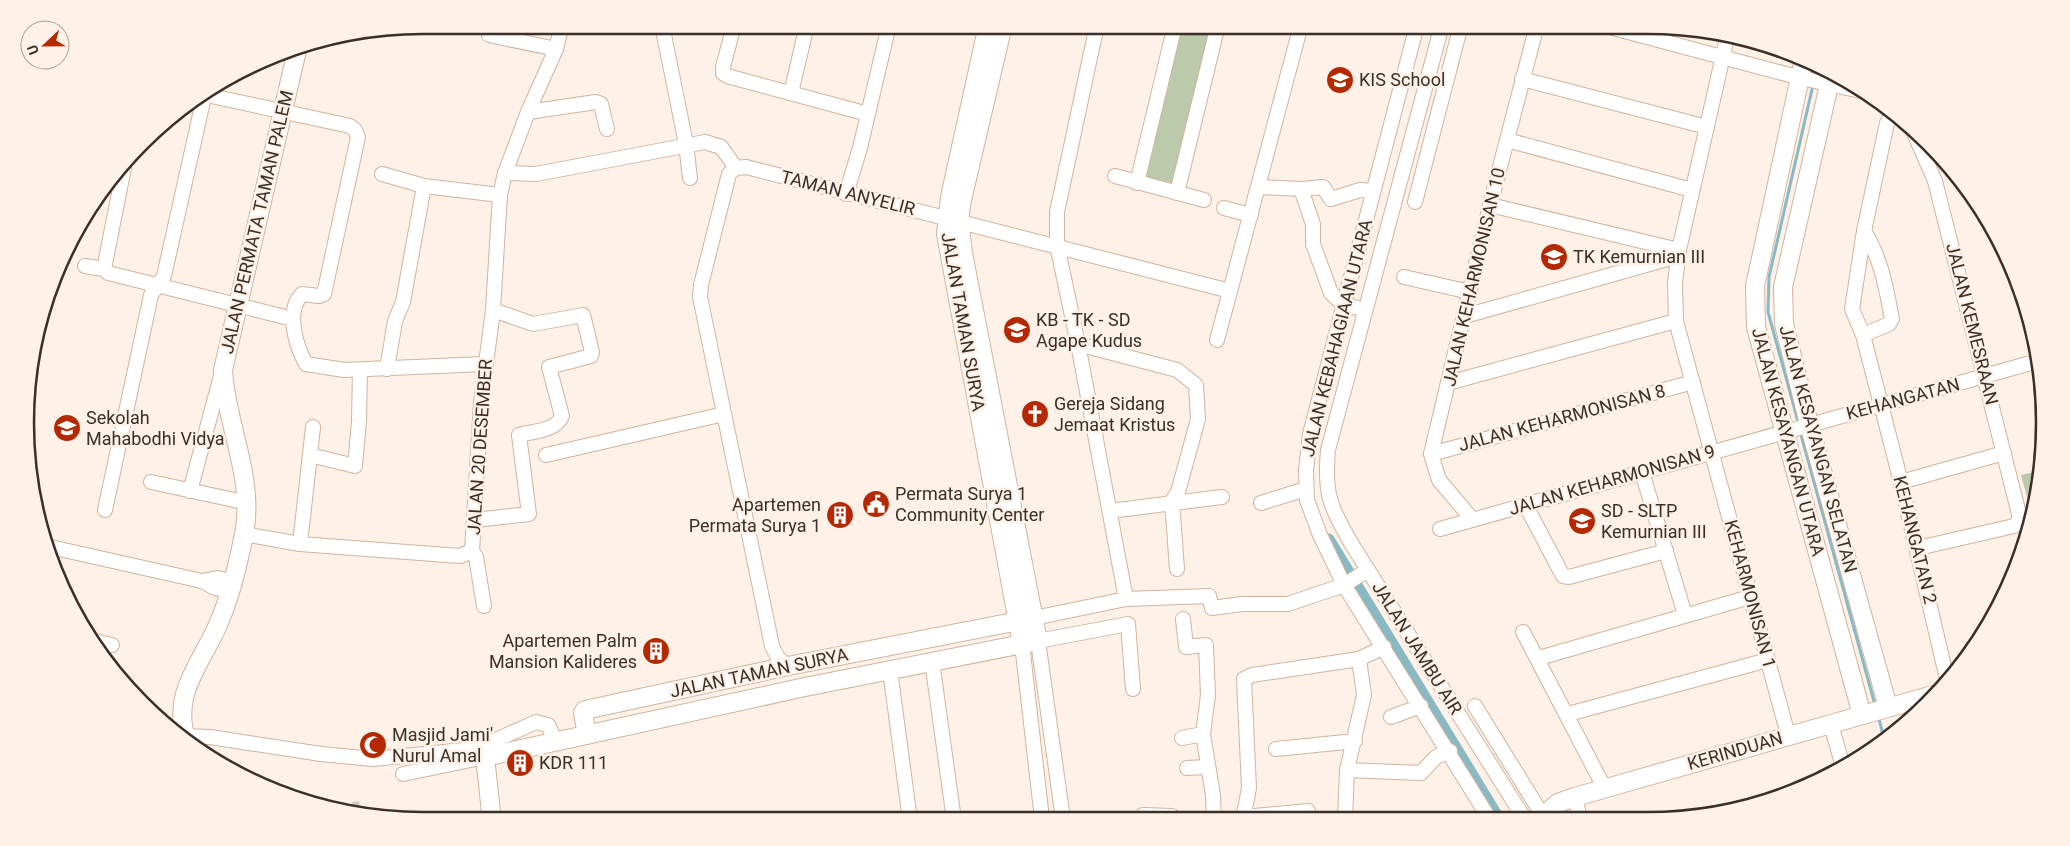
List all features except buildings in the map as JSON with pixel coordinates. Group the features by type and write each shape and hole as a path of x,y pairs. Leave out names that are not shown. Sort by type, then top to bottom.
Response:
{"street":[{"path":"489,34 556,49"},
{"name":"JALAN 20 DESEMBER","path":"244,534 300,544 460,556 472,551 485,364 493,310 500,195 505,173 528,112 556,49 560,34"},
{"path":"664,34 686,144 690,178"},
{"path":"732,34 723,73 728,76 868,114"},
{"path":"791,92 805,34"},
{"path":"846,194 868,114 887,34"},
{"name":"JALAN TAMAN SURYA","path":"986,34 948,251 1026,619 1062,812"},
{"name":"JALAN TAMAN SURYA","path":"953,219 962,200 1001,34"},
{"path":"1095,34 1058,212 1057,245 1078,344 1126,599"},
{"path":"1137,182 1173,34"},
{"path":"1177,193 1216,34"},
{"path":"1218,340 1300,34"},
{"name":"JALAN KEBAHAGIAAN UTARA","path":"1416,34 1391,163 1373,191 1354,306 1341,355 1310,434 1316,470 1306,489 1307,500 1320,535 1346,583 1486,812"},
{"path":"1316,470 1328,450 1341,355 1391,163 1439,34"},
{"path":"1415,202 1459,34"},
{"name":"JALAN KEHARMONISAN 10","path":"1431,454 1490,205 1534,34"},
{"path":"1636,34 1800,78 1829,80"},
{"name":"KEHARMONISAN 1","path":"1727,42 1679,253 1675,283 1676,320 1788,736"},
{"name":"JALAN PERMATA TAMAN PALEM","path":"244,534 248,503 224,393 223,370 283,114 292,56"},
{"name":"JALAN KESAYANGAN UTARA","path":"1803,66 1755,286 1756,327 1783,431 1863,714"},
{"path":"1522,78 1707,127"},
{"name":"JALAN KESAYANGAN SELATAN","path":"1829,80 1783,287 1784,324 1808,424 1887,708"},
{"path":"211,97 283,114 350,126 355,130 358,137 324,294 319,296 302,294 297,299 293,319 298,350 306,364 344,370 485,364"},
{"path":"528,112 596,102 601,104 604,110 607,129"},
{"path":"105,510 151,295 164,276 201,103"},
{"name":"KEHANGATAN 2","path":"1889,118 1886,123 1864,231 1852,304 1863,335 1918,548 1946,673"},
{"path":"1507,140 1692,190"},
{"path":"505,173 536,174 686,144 715,144 721,147 736,168 729,174 701,285 700,296 772,646 778,658 788,666"},
{"name":"JALAN KEMESRAAN","path":"1918,548 2014,526 2019,521 2019,514 1986,377 1935,182 1919,145"},
{"name":"TAMAN ANYELIR","path":"736,168 746,167 846,194 1057,245 1230,291"},
{"path":"382,174 424,186 500,195"},
{"path":"104,268 123,175"},
{"path":"1116,176 1204,200"},
{"path":"386,368 395,321 403,302 424,186"},
{"path":"1259,187 1301,189 1323,187 1331,199 1360,190 1373,191"},
{"path":"1301,189 1313,224 1313,244 1331,293 1354,306"},
{"path":"1490,205 1679,253"},
{"path":"1224,208 1251,215"},
{"path":"1863,335 1889,324 1892,318 1876,250 1864,231"},
{"path":"1465,316 1679,253"},
{"path":"85,266 104,268 108,273 293,319"},
{"path":"1404,277 1470,292"},
{"path":"475,520 529,514 519,435 552,427 560,422 562,416 549,368 591,356 592,352 583,315 533,324 493,310"},
{"path":"1448,383 1676,320"},
{"path":"1078,344 1176,370 1196,385 1198,419 1178,492 1172,501 1177,569"},
{"name":"KEHANGATAN","path":"1808,424 1986,377 2027,364"},
{"path":"190,491 223,370"},
{"path":"310,455 355,466 359,421 360,370"},
{"name":"JALAN KEHARMONISAN 8","path":"1431,454 1693,382"},
{"path":"546,455 724,414"},
{"name":"JALAN KESAYANGAN SELATAN","path":"1783,431 1808,424"},
{"path":"300,544 313,427"},
{"name":"JALAN KEHARMONISAN 9","path":"1440,529 1783,431"},
{"path":"1901,482 2004,453"},
{"path":"1431,454 1439,480 1472,519"},
{"name":"JALAN JAMBU AIR","path":"1316,470 1334,512 1366,571 1520,812"},
{"path":"1642,472 1685,615"},
{"path":"151,482 248,503"},
{"path":"1261,503 1306,489"},
{"path":"1110,511 1172,501 1222,497"},
{"path":"1525,504 1563,576 1569,577 1666,551"},
{"path":"185,731 182,714 188,680 222,615 244,534"},
{"path":"54,548 202,581 217,578 230,586"},
{"path":"472,551 476,557 484,606"},
{"path":"1346,583 1366,571"},
{"name":"JALAN TAMAN SURYA","path":"587,735 583,713 585,710 788,666 1126,599 1209,596 1212,608 1242,604 1288,604 1346,583"},
{"path":"1539,658 1750,597"},
{"path":"1183,619 1186,647 1206,645 1208,696 1202,734 1206,766 1213,794 1214,812"},
{"name":"JALAN TAMAN SURYA","path":"403,774 932,661 1128,624 1133,689"},
{"path":"1523,632 1539,658 1605,789"},
{"name":"JALAN TAMAN SURYA","path":"1030,642 1042,812"},
{"path":"102,643 112,645"},
{"path":"1244,812 1249,788 1244,679 1252,675 1359,659 1384,647"},
{"path":"1345,812 1347,770 1364,695 1359,659"},
{"path":"1568,714 1768,660"},
{"path":"932,661 953,812"},
{"path":"890,670 909,812"},
{"name":"KERINDUAN","path":"1548,812 1558,803 1574,798 1863,714 1921,699"},
{"path":"1391,717 1421,706"},
{"path":"1475,706 1540,812"},
{"path":"195,738 210,737 321,754 389,758 472,748 488,744 536,722 548,726 555,740"},
{"path":"1831,724 1841,760"},
{"path":"1182,738 1202,734"},
{"path":"1276,749 1355,741"},
{"path":"1347,770 1421,773 1436,757 1450,751"},
{"path":"484,757 491,812"},
{"path":"1187,768 1206,766"},
{"path":"1574,798 1578,812"}],"green space":[{"path":"1177,34 1212,35 1176,184 1143,176"},
{"path":"2033,472 2028,502 2021,475"}],"waterway":[{"path":"1799,425 1768,312 1769,277 1813,85"},
{"path":"1800,431 1875,705"},
{"path":"1329,539 1495,812"},
{"path":"1878,715 1883,733"}],"place":[{"name":"KIS School","path":"1340,80"},
{"name":"TK Kemurnian III","path":"1554,257"},
{"name":"KB - TK - SD Agape Kudus","path":"1017,330"},
{"name":"Gereja Sidang Jemaat Kristus","path":"1035,414"},
{"name":"Sekolah Mahabodhi Vidya","path":"67,428"},
{"name":"Permata Surya 1 Community Center","path":"876,504"},
{"name":"Apartemen Permata Surya 1","path":"840,515"},
{"name":"SD - SLTP Kemurnian III","path":"1582,521"},
{"name":"Apartemen Palm Mansion Kalideres","path":"656,651"},
{"name":"Masjid Jami' Nurul Amal","path":"373,745"},
{"name":"KDR 111","path":"520,763"}]}
